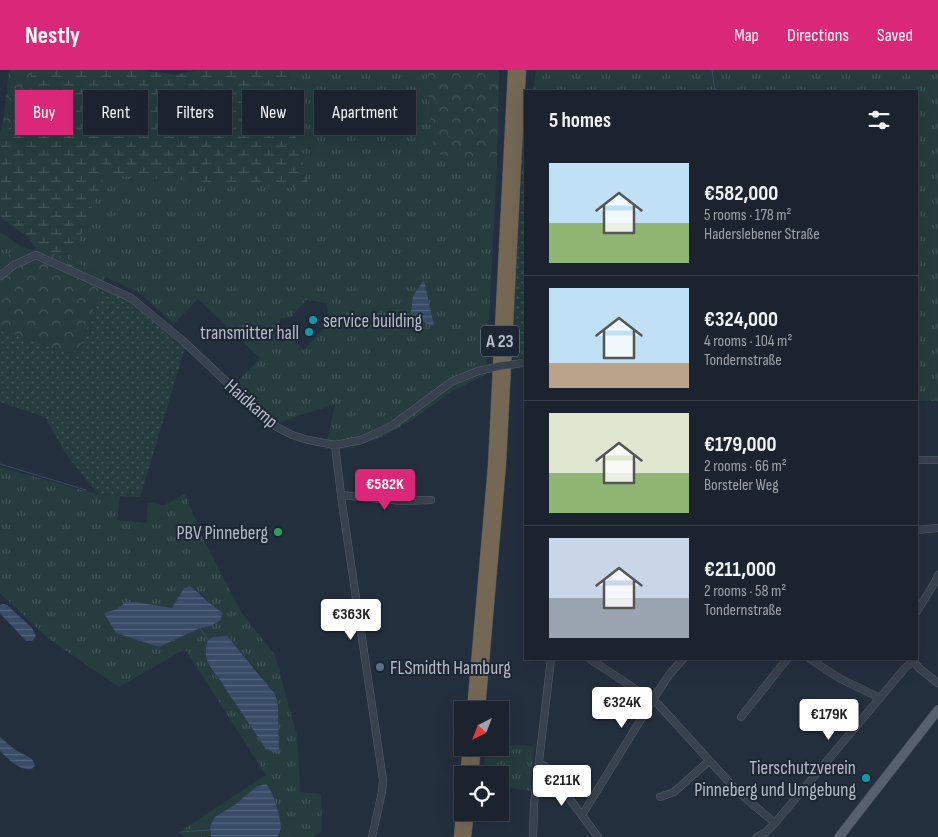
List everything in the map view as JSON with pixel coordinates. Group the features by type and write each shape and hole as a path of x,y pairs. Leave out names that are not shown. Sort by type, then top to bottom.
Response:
{"highway":[{"name":"A 23","path":"473,701 494,457 513,70"},
{"name":"A 23","path":"481,701 501,464 521,70"},
{"path":"459,837 460,821"},
{"path":"466,837 468,821"}],"main road":[{"path":"839,837 938,710"}],"street":[{"name":"Haidkamp","path":"0,276 14,265 36,255 131,298 181,339 275,427 308,440 335,446 361,440 393,425 451,382 478,371 524,363"},
{"path":"335,446 383,780 372,837"},
{"path":"918,460 938,460"},
{"path":"341,494 402,501 431,500"},
{"path":"918,530 938,528"},
{"path":"918,610 938,575"},
{"path":"533,837 534,804 551,660"},
{"path":"592,660 653,701 669,715 738,792 775,823"},
{"path":"582,815 669,675 682,660"},
{"path":"741,717 786,660"},
{"path":"812,660 839,678 880,698"},
{"path":"757,837 766,832 775,823 912,660 938,683"},
{"path":"660,798 674,792 709,761"},
{"path":"539,763 546,767 598,837"}],"green space":[{"path":"9,70 33,70 25,90 15,90 15,113 0,149 0,133 3,123"},
{"path":"33,70 140,70 177,75 197,70 288,70 290,90 242,90 242,135 295,135 310,189 105,175 71,260 36,248 25,235 0,217 0,149 15,113 15,135 73,135 73,90 25,90"},
{"path":"288,70 427,70 434,154 497,164 486,374 449,393 412,420 384,436 352,448 325,449 335,405 277,424 236,383 260,358 198,299 174,324 141,294 71,260 105,175 309,188 295,135 304,135 304,90 290,90","holes":["306,300 327,303 329,323 304,350 280,328 280,318 291,317"]},
{"path":"427,70 499,70 497,164 434,154"},
{"path":"536,70 938,70 938,401 918,401 918,90 533,90"},
{"path":"523,156 524,156 524,357 511,358"},
{"path":"0,232 21,246 0,263"},
{"path":"21,246 30,250 37,249 56,254 105,277 77,357 0,329 0,263"},
{"path":"101,289 130,301 185,348 140,497 99,495 68,457 45,417 0,402 0,329 77,357"},
{"path":"0,467 99,495 120,496 117,520 146,523 148,503 164,505 185,494 201,534 241,612 275,655 297,736 300,792 321,794 322,831 313,837 278,837 281,830 270,787 215,817 210,826 211,837 186,837 178,833 266,775 185,649 119,687 49,639 0,593","holes":["190,586 203,595 216,610 211,626 200,628 159,647 116,633 104,613 117,609 126,602 172,609 184,588","243,655 259,672 278,706 278,753 208,666"]},
{"path":"509,745 534,746 531,791 509,788 509,766 484,766 485,756 509,756"}],"water":[{"path":"424,280 434,326 427,324 411,313 413,296"},
{"path":"190,586 222,612 221,620 211,626 200,628 159,647 116,633 104,613 117,609 126,602 172,608 184,588"},
{"path":"0,605 7,605 32,628 36,636 32,641 26,641 0,613"},
{"path":"227,636 275,694 278,706 279,754 266,749 208,664 206,651 208,640 213,637"},
{"path":"0,737 14,749 32,759 35,765 32,769 23,768 10,761 0,751"},
{"path":"266,784 274,798 280,819 281,829 278,837 211,837 210,826 215,817 236,804 256,787"}],"waterway":[{"path":"712,70 715,90"},
{"path":"0,464 86,490"},
{"path":"200,628 208,640"},
{"path":"181,832 210,830"}],"place":[{"name":"service building","path":"313,320"},
{"name":"transmitter hall","path":"309,332"},
{"name":"PBV Pinneberg","path":"278,532"},
{"name":"FLSmidth Hamburg","path":"380,667"},
{"name":"Tierschutzverein Pinneberg und Umgebung","path":"866,778"}]}
